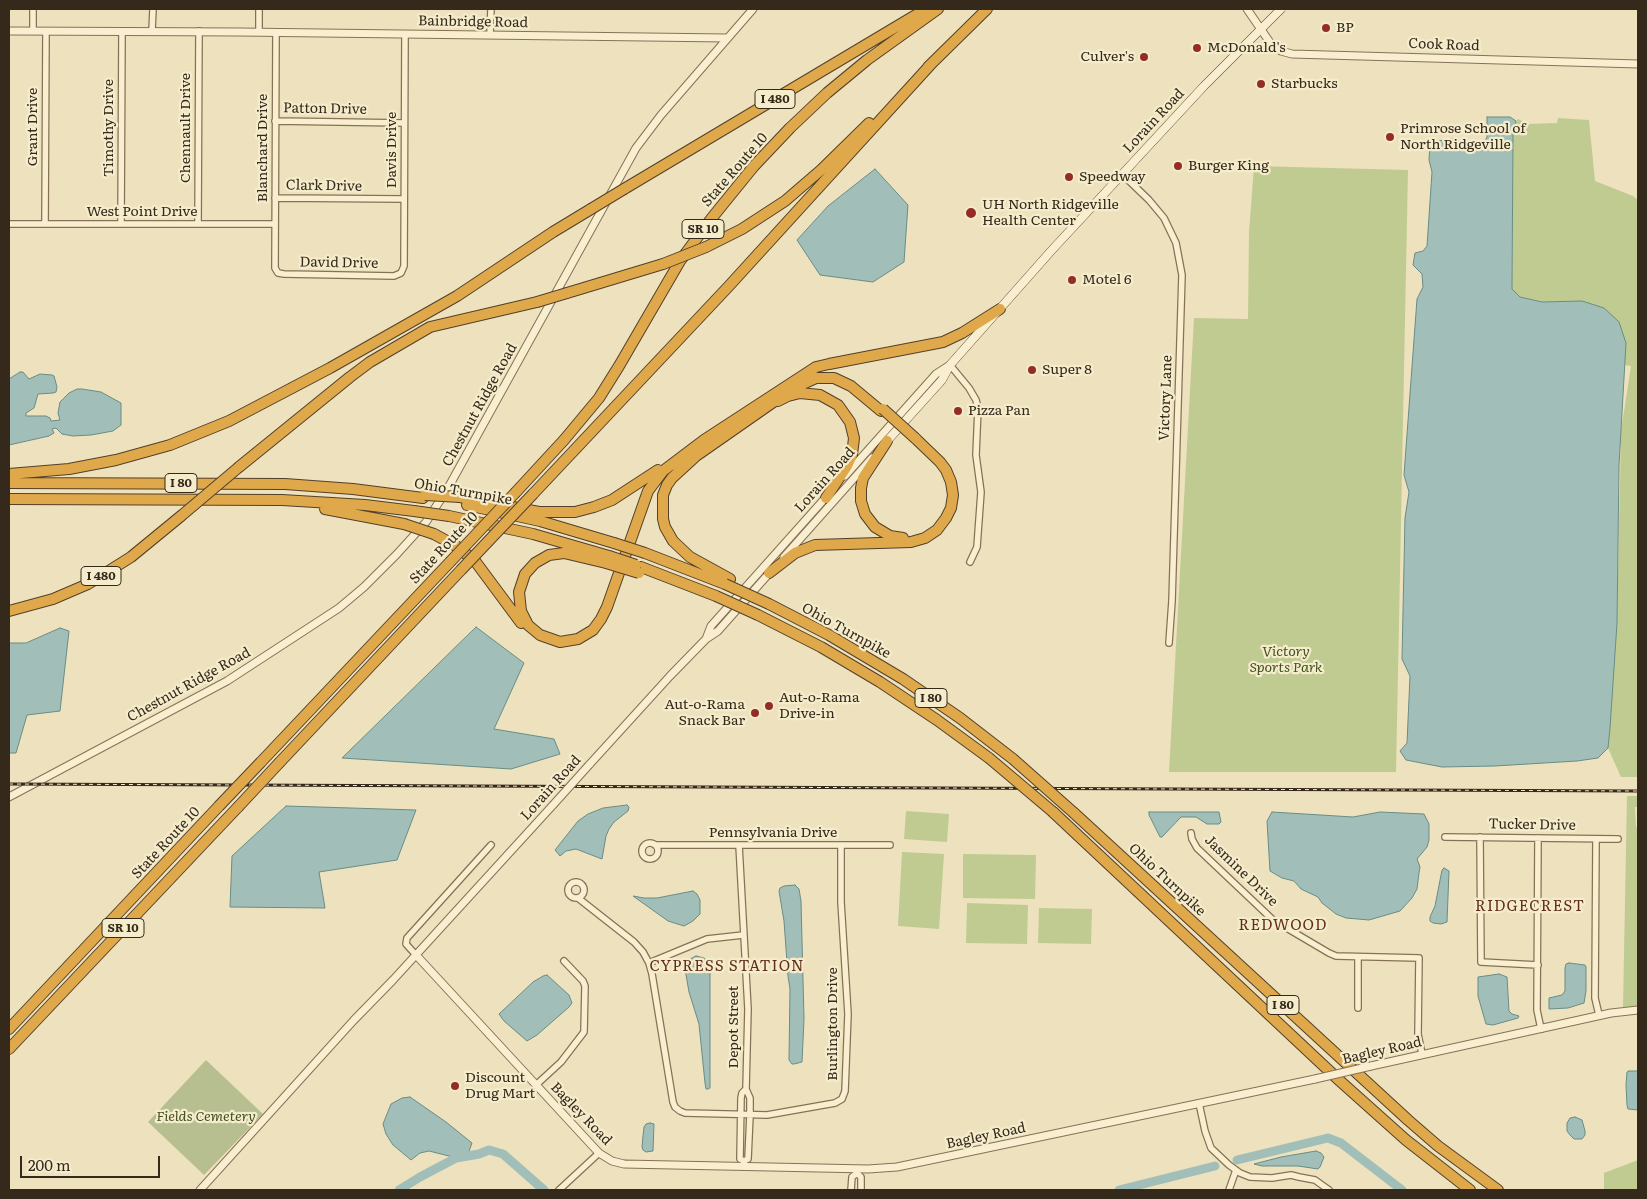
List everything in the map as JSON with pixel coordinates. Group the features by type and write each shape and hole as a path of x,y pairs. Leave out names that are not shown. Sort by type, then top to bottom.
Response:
{"highway":[{"name":"I 480","path":"9,474 75,468 128,458 182,441 229,421 330,368 457,296 553,232 926,9"},
{"name":"State Route 10","path":"9,1029 564,440 599,398 680,261 754,166 802,116 840,82 887,45 938,9"},
{"name":"I 480","path":"9,611 54,599 94,581 131,557 350,377 370,362 430,327 449,321 537,302 663,264 706,247 754,222 795,193 828,164 986,9"},
{"name":"State Route 10","path":"9,1049 728,287 933,62"},
{"path":"458,500 539,512 575,512 594,507 612,500 685,454 812,369 942,342 962,333 1000,309"},
{"path":"769,573 795,553 815,545 911,542 925,538 937,530 946,518 951,508 953,495 951,482 940,462 854,383 835,374 814,374 790,385"},
{"path":"282,500 292,504 348,512 404,524 434,534 456,546 475,561 520,622 533,635 550,644 561,646 575,644 592,635 606,618 645,506 655,485 670,470 696,456 802,383 816,378 834,378 847,384 882,410"},
{"path":"771,405 792,394 811,393 832,401 846,415 853,434 852,455 826,498"},
{"path":"887,441 864,478 861,488 861,501 867,517 878,529 890,536 907,538 923,534 935,526 945,511 948,498 947,484 942,471 914,439"},
{"path":"607,559 564,553 549,555 535,563 525,574 519,592 521,611 528,625 544,637 564,642 582,637 597,626 607,606 645,496 660,475 685,454"},
{"path":"696,456 675,474 667,485 662,505 664,523 670,536 680,549 728,582"},
{"name":"Ohio Turnpike","path":"9,483 267,484 336,488 458,500 614,543 728,582 851,648 903,679 960,718 1013,759 1408,1120 1438,1146 1498,1190"},
{"name":"Ohio Turnpike","path":"9,499 282,500 365,505 448,516 525,532 640,570 663,580 689,585 758,615 821,647 880,682 989,758 1053,812 1340,1081 1406,1140 1470,1190"}],"main road":[{"name":"Lorain Road","path":"887,441 942,380 950,365 1122,174 1259,29 1281,9"}],"street":[{"path":"33,9 33,31"},
{"path":"152,9 152,31"},
{"path":"259,9 259,32"},
{"path":"490,9 490,35"},
{"name":"Chestnut Ridge Road","path":"9,796 227,682 338,608 370,582 404,547 426,522 448,488 636,148 661,115 753,9"},
{"name":"Cook Road","path":"1247,9 1259,29 1276,48 1292,54 1638,64"},
{"name":"Bainbridge Road","path":"9,31 199,31 727,38"},
{"name":"Grant Drive","path":"45,224 46,31"},
{"name":"Timothy Drive","path":"121,224 122,31"},
{"name":"Chennault Drive","path":"198,224 199,31"},
{"name":"Blanchard Drive","path":"274,265 276,32"},
{"name":"Davis Drive","path":"404,266 405,34"},
{"name":"Patton Drive","path":"275,121 404,123"},
{"name":"Victory Lane","path":"1122,174 1149,200 1164,218 1176,243 1182,275 1172,619 1169,643"},
{"name":"Clark Drive","path":"275,198 404,199"},
{"name":"West Point Drive","path":"9,224 274,224"},
{"name":"David Drive","path":"274,265 276,271 281,274 396,276 401,273 404,266"},
{"path":"950,365 972,392 978,408 976,455 981,492 977,547 970,562"},
{"name":"Lorain Road","path":"706,639 711,626 776,553 936,374 950,365"},
{"name":"Lorain Road","path":"200,1190 589,765 706,639 718,631 887,441"},
{"path":"776,553 782,559"},
{"name":"Jasmine Drive","path":"1191,833 1197,848 1273,920 1336,956 1419,958 1418,1034 1422,1054"},
{"name":"Tucker Drive","path":"1445,837 1618,839"},
{"path":"1480,837 1481,962 1538,965"},
{"path":"1538,838 1538,1010 1541,1029"},
{"path":"1596,839 1595,998 1599,1015"},
{"path":"416,955 407,945 407,938 491,845"},
{"name":"Pennsylvania Drive","path":"655,845 890,846"},
{"name":"Depot Street","path":"739,845 748,1009 746,1089 750,1098 748,1159 744,1164 740,1159 741,1096 746,1089"},
{"name":"Burlington Drive","path":"649,963 675,1107 680,1111 685,1113 767,1115 837,1102 844,1096 845,1088 848,1008 841,902 841,845"},
{"path":"578,898 634,942 643,952 649,963 707,939 743,935"},
{"name":"Bagley Road","path":"416,955 599,1153 612,1161 624,1164 744,1164 857,1171 882,1169 1199,1103 1599,1015 1624,1010 1638,1010"},
{"path":"1358,957 1358,1008"},
{"path":"536,1085 561,1062 584,1032 585,986 583,981 564,961"},
{"path":"1199,1103 1211,1148 1236,1170 1250,1177 1299,1176 1315,1180 1329,1190"},
{"path":"559,1190 599,1153"},
{"path":"1229,1190 1236,1170"},
{"path":"852,1190 852,1177 857,1171 861,1177 861,1190"}],"green space":[{"path":"1558,118 1589,120 1595,181 1633,196 1638,200 1638,777 1621,777 1608,748 1617,623 1621,431 1631,366 1624,365 1626,343 1582,301 1542,302 1520,297 1512,289 1513,133 1516,121 1518,119 1528,124 1557,123"},
{"name":"Victory Sports Park","path":"1254,166 1408,170 1396,772 1169,772 1194,318 1248,319 1249,232"},
{"path":"1627,796 1638,796 1638,807 1635,807 1636,827 1638,828 1638,1007 1623,1007"},
{"path":"906,811 949,814 947,842 904,839"},
{"path":"902,852 944,854 939,929 898,926"},
{"path":"963,854 1036,855 1035,899 963,898"},
{"path":"967,903 1028,905 1027,944 966,943"},
{"path":"1039,908 1092,909 1091,944 1038,943"},
{"name":"Fields Cemetery","path":"206,1060 263,1114 204,1175 148,1122"},
{"path":"1638,1160 1638,1190 1604,1190 1604,1173"}],"water":[{"path":"1487,117 1510,117 1516,121 1513,133 1512,289 1520,297 1542,302 1582,301 1604,308 1619,322 1626,343 1619,465 1617,623 1610,728 1608,748 1598,758 1495,766 1442,767 1406,760 1400,751 1407,743 1410,676 1402,659 1405,518 1409,492 1404,475 1417,299 1423,287 1422,274 1413,265 1415,253 1423,251 1427,246 1432,172 1429,160 1430,144 1452,139 1471,145 1483,146 1487,137"},
{"path":"875,169 908,205 904,262 873,282 820,275 797,240 828,206"},
{"path":"23,372 29,379 40,374 52,375 57,387 56,392 38,394 34,408 26,413 26,416 46,416 51,421 60,420 58,413 60,402 69,393 82,389 101,392 121,403 121,425 113,431 73,436 62,434 56,428 52,429 54,433 49,436 9,445 9,379"},
{"path":"476,627 524,663 494,729 554,739 560,754 511,769 342,758"},
{"path":"60,628 69,631 60,711 27,715 16,753 9,753 9,643 26,643"},
{"path":"627,805 629,807 628,811 614,822 609,829 602,859 576,849 566,851 560,856 555,850 578,821 588,814 603,808"},
{"path":"286,806 416,810 397,860 319,872 325,908 230,907 232,856"},
{"path":"1149,812 1219,812 1221,822 1219,824 1207,824 1196,817 1181,817 1160,837"},
{"path":"1272,812 1353,817 1380,812 1424,814 1429,824 1429,840 1427,847 1417,859 1420,867 1417,889 1412,898 1400,911 1369,920 1346,918 1336,914 1322,903 1318,897 1301,889 1294,881 1282,878 1270,871 1267,821"},
{"path":"1444,868 1449,871 1447,922 1441,924 1433,923 1430,921 1430,917 1435,906"},
{"path":"795,885 799,889 801,901 804,1019 802,1062 792,1064 789,1060 790,989 784,921 779,891 784,886"},
{"path":"693,891 700,900 700,914 684,926 668,921 633,896 657,898"},
{"path":"696,956 704,958 710,973 710,1088 708,1089 706,1089 705,1083 699,1024 689,992 685,969 688,960"},
{"path":"1566,964 1585,965 1586,967 1584,1003 1568,1008 1549,1009 1549,998 1562,995 1565,991 1565,968"},
{"path":"1499,974 1507,977 1509,1011 1519,1016 1518,1018 1493,1025 1486,1024 1478,996 1478,977"},
{"path":"547,975 569,995 572,1003 537,1035 527,1041 504,1021 499,1014 533,982"},
{"path":"1638,1071 1638,1110 1628,1109 1627,1105 1626,1085 1627,1072"},
{"path":"410,1097 472,1143 468,1154 453,1157 429,1151 420,1153 411,1160 393,1145 386,1134 383,1124 391,1104 402,1098"},
{"path":"1575,1117 1582,1120 1585,1135 1582,1139 1574,1139 1567,1131 1567,1123 1570,1118"},
{"path":"650,1123 654,1124 653,1151 646,1152 642,1147 644,1127"},
{"path":"1316,1151 1324,1157 1318,1169 1254,1164 1281,1157"}],"waterway":[{"path":"1237,1160 1328,1138 1341,1143 1402,1190"},
{"path":"399,1190 456,1158 479,1154 489,1150 503,1154 544,1190"},
{"path":"1119,1190 1215,1166"}],"railway":[{"path":"9,784 1638,791"}],"place":[{"name":"BP","path":"1326,28"},
{"name":"McDonald's","path":"1197,48"},
{"name":"Culver's","path":"1144,57"},
{"name":"Starbucks","path":"1261,84"},
{"name":"Primrose School of North Ridgeville","path":"1390,137"},
{"name":"Burger King","path":"1178,166"},
{"name":"Speedway","path":"1069,177"},
{"name":"UH North Ridgeville Health Center","path":"971,213"},
{"name":"Motel 6","path":"1072,280"},
{"name":"Super 8","path":"1032,370"},
{"name":"Pizza Pan","path":"958,411"},
{"name":"Aut-o-Rama Drive-in","path":"769,706"},
{"name":"Aut-o-Rama Snack Bar","path":"755,713"},
{"name":"Discount Drug Mart","path":"455,1086"}],"district":[{"name":"RIDGECREST","path":"1530,907"},
{"name":"REDWOOD","path":"1283,926"},
{"name":"CYPRESS STATION","path":"727,967"}]}
